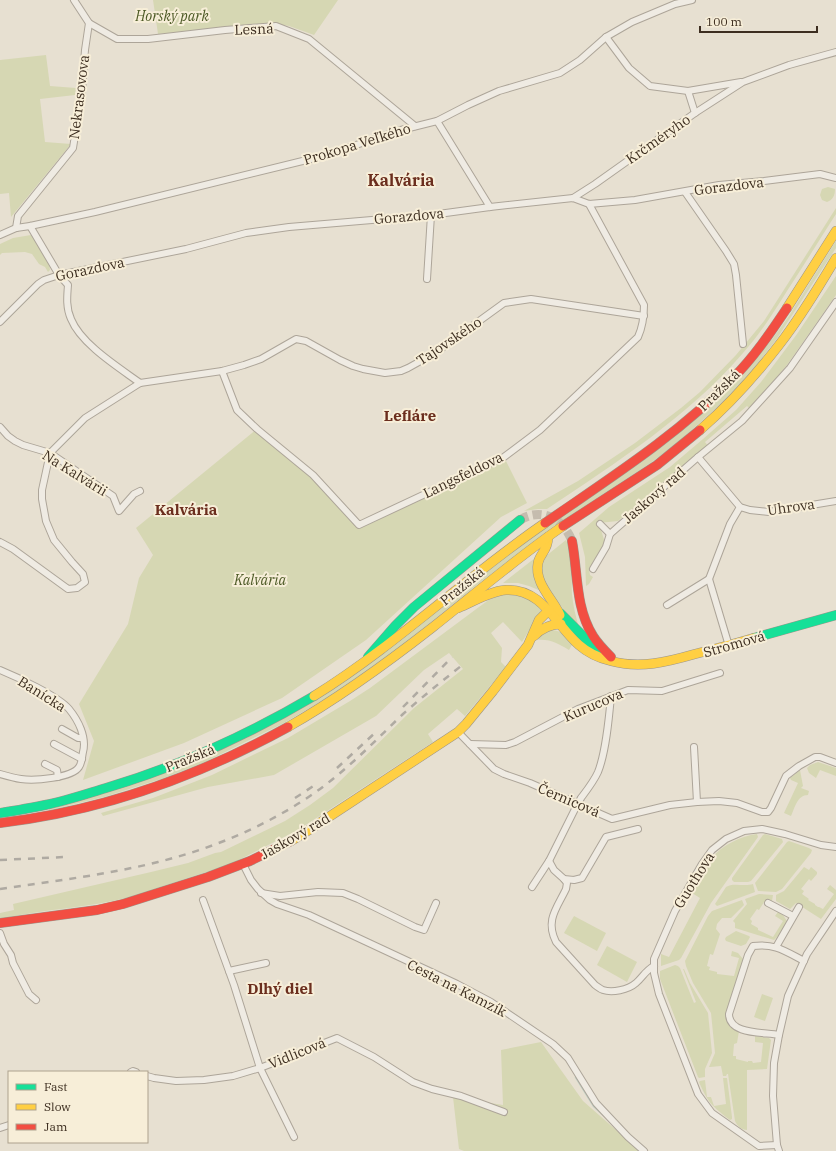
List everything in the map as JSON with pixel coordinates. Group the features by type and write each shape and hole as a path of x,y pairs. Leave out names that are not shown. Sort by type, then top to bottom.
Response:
{"main road":[{"name":"Pražská","path":"0,813 35,807 84,795 132,780 190,759 269,722 322,691 364,663 413,626 514,545 633,462 700,410 732,378 762,344 781,318 836,231"},
{"name":"Pražská","path":"0,823 66,812 137,793 189,774 247,748 304,717 349,689 397,655 496,576 548,537 656,466 709,422 746,385 778,346 836,258"},
{"path":"364,663 414,606 520,520"},
{"path":"548,537 547,547 538,563 538,572 546,594 560,613 561,624"},
{"path":"572,541 576,558 580,603 585,622 592,636 611,657"},
{"name":"Stromová","path":"452,611 496,592 513,590 524,592 532,595 549,610 579,644 597,656 611,662 630,665 660,664 836,615"},
{"name":"Stromová","path":"549,610 560,613 599,652 630,665"},
{"name":"Jaskový rad","path":"0,923 97,910 123,904 208,877 243,864 302,835 458,732 493,691 520,655 530,640 539,620 549,610"},
{"name":"Jaskový rad","path":"530,640 548,624 561,624"}],"street":[{"path":"74,0 89,23"},
{"name":"Prokopa Veľkého","path":"0,235 16,228 95,212 323,156 415,126 436,121 499,92 560,73 580,60 606,37 632,22 675,4 692,0"},
{"name":"Lesná","path":"89,23 118,39 148,39 276,26 309,39 415,126"},
{"name":"Nekrasovova","path":"16,228 18,216 73,148 82,93 85,50 89,23"},
{"name":"Krčméryho","path":"606,37 629,68 650,86 688,91 743,82 789,65 836,52"},
{"name":"Krčméryho","path":"573,198 695,113 743,82"},
{"path":"688,91 695,113"},
{"path":"436,121 490,207"},
{"name":"Gorazdova","path":"0,322 41,282 59,275 186,249 246,233 310,225 431,215 573,198 589,204 635,200 719,185 820,174 836,178"},
{"path":"685,192 734,264 743,344"},
{"name":"Langsfeldova","path":"222,371 237,410 257,429 313,475 359,525 504,458 540,430 638,337 643,327 644,305 589,204"},
{"path":"427,279 431,215"},
{"path":"30,226 59,275 68,285 68,310 71,319 80,334 89,344 140,383"},
{"name":"Tajovského","path":"50,453 85,418 140,383 222,371 244,366 261,359 296,339 306,341 340,360 363,369 385,373 401,371 435,353 504,303 531,299 644,316"},
{"path":"667,605 709,578 730,524 740,507 698,457 742,421 790,368 836,302"},
{"name":"Na Kalvárii","path":"0,427 15,441 50,453 113,496 119,511 134,494 140,491"},
{"path":"0,542 13,549 68,589 77,588 85,582 83,574 57,544 46,521 42,490 50,453"},
{"name":"Jaskový rad","path":"593,569 606,547 610,534 698,457"},
{"name":"Uhrova","path":"740,507 759,512 773,512 836,501"},
{"name":"Jaskový rad","path":"600,524 610,534"},
{"path":"709,578 728,646"},
{"name":"Banícka","path":"0,670 62,703 70,711 83,733 84,747 82,759"},
{"name":"Kurucova","path":"470,744 506,744 515,742 578,709 628,690 662,691 720,672"},
{"path":"532,887 549,861 581,798 594,779 601,761 609,718 611,696"},
{"path":"62,729 78,738 83,738"},
{"name":"Černicová","path":"458,732 494,769 499,772 530,783 612,819 670,805 697,802 737,803 762,812 768,812 786,776 791,772 814,757 820,757 836,763"},
{"path":"0,774 22,779 46,779 71,773 79,767 82,759 54,744"},
{"path":"694,747 697,802"},
{"path":"45,764 56,770 58,777"},
{"path":"564,879 574,880 582,878 606,837 638,828"},
{"name":"Guothova","path":"778,1148 759,1146 712,1113 698,1094 659,994 655,979 654,959 675,911 702,864 712,850 729,837 741,832 762,829 826,846 836,846"},
{"path":"549,861 554,870 567,883 566,889 552,918 551,928 556,942 595,986 607,991 624,990 635,984 649,968 654,966"},
{"name":"Cesta na Kamzík","path":"243,864 251,880 261,893 270,900 321,920 450,981 490,1002 553,1044 568,1058 596,1103 628,1137 644,1151"},
{"path":"261,893 280,896 318,892 342,893 354,897 424,930 436,903"},
{"path":"203,900 229,971 260,1068 294,1137"},
{"path":"768,903 793,916"},
{"path":"776,947 799,907"},
{"path":"778,1148 773,1096 774,1063 788,996 804,961 836,911"},
{"path":"0,933 29,994 36,1000"},
{"path":"779,1035 740,1029 731,1022 729,1017 748,955 753,946 763,944 776,947 804,961"},
{"path":"229,971 266,963"},
{"name":"Vidlicová","path":"148,1076 176,1081 204,1080 233,1076 260,1068 337,1038 374,1056 413,1082 432,1089 461,1096 504,1112"}],"green space":[{"name":"Horský park","path":"153,0 338,0 314,35 289,26 270,23 158,34"},
{"path":"46,55 50,86 76,88 75,95 40,99 45,142 71,144 11,217 9,193 0,194 0,60"},
{"path":"828,187 835,189 835,191 832,199 827,202 822,200 820,195 822,189"},
{"path":"836,208 836,214 777,307 749,346 722,376 675,418 599,474 547,509 524,511 578,481 635,443 700,392 736,355 764,321"},
{"path":"31,235 49,262 50,270 48,272 45,267 39,264 32,254 25,252 2,253 0,255 0,244 13,238"},
{"path":"836,241 836,248 776,340 742,383 714,410 676,444 649,464 554,526 374,666 330,696 284,723 203,763 161,779 104,797 49,810 247,738 475,581 743,375 789,316"},
{"path":"836,276 836,295 787,365 750,409 747,406 705,442 708,446 618,521 599,523 605,543 589,569 590,575 593,577 586,586 585,557 579,533 609,507 670,467 736,410 761,382 797,334"},
{"name":"Kalvária","path":"257,429 313,475 359,525 504,457 527,503 501,517 366,640 282,698 184,743 83,780 94,741 79,704 128,624 139,578 153,555 136,528"},
{"path":"566,540 571,553 572,598 579,628 552,595 545,584 541,569 546,556"},
{"path":"535,558 541,591 518,583 503,583"},
{"path":"502,594 523,594 541,607 541,611 522,642 503,622 491,633 502,648 501,662 506,667 465,716 457,709 428,734 433,742 298,830 231,864 130,897 98,904 0,919 0,913 14,910 13,904 188,863 221,852 285,821 310,805 333,788 414,708 463,669 449,653 424,670 376,716 274,775 208,787 103,816 101,813 153,798 212,775 288,738 370,688 490,599"},
{"path":"550,630 566,635 573,643 569,650 551,641 538,640 542,634"},
{"path":"818,762 836,768 836,776 820,770 816,778 809,773 807,768"},
{"path":"800,770 803,786 801,788 809,791 808,795 801,797 791,816 784,813 798,783 790,778"},
{"path":"757,834 758,837 711,903 681,958 661,966 661,954 669,957 700,898 692,893 709,862 716,853 726,845 738,839"},
{"path":"765,834 782,839 783,842 751,881 734,882 732,878"},
{"path":"789,841 809,848 812,850 811,853 782,889 776,892 758,891 755,883"},
{"path":"804,867 809,870 811,867 817,872 811,881 809,879 801,889 804,891 802,894 809,899 808,900 823,909 834,894 827,889 830,885 836,890 836,899 821,919 796,903 790,909 776,901 776,895 784,891"},
{"path":"753,884 755,892 717,906 715,904 726,887 732,885"},
{"path":"759,894 773,895 772,901 764,902 759,910 757,909 750,919 752,921 751,924 758,928 758,930 773,937 783,921 775,916 778,912 783,915 787,921 780,934 774,940 735,928 735,923 733,921 747,904 745,899"},
{"path":"742,900 744,905 731,918 722,918 717,924 716,929 720,934 713,955 710,954 707,966 710,967 709,970 717,972 717,974 734,976 739,958 731,956 732,951 738,953 743,959 727,1013 739,1031 737,1043 734,1044 733,1056 736,1056 736,1059 748,1062 761,1062 763,1043 755,1042 755,1036 769,1038 771,1040 767,1069 747,1070 747,1130 737,1125 735,1121 728,1074 723,1076 721,1066 709,1067 715,1053 711,1013 693,983 685,961 712,911"},
{"path":"574,916 606,933 597,951 564,933"},
{"path":"736,931 750,937 746,944 741,946 726,941 726,937"},
{"path":"607,946 637,962 627,982 597,965"},
{"path":"675,965 680,968 694,1003 696,1002 683,969 708,1013 712,1053 705,1069 705,1077 698,1077 660,979 660,971"},
{"path":"762,994 773,998 765,1021 754,1017"},
{"path":"541,1042 583,1101 640,1151 464,1151 459,1149 453,1097 503,1105 501,1050"},
{"path":"723,1078 727,1078 732,1117 730,1120 711,1104 705,1095 699,1082 705,1080 707,1097 711,1097 714,1106 726,1104"}],"waterway":[{"path":"576,1077 594,1106 605,1116"}],"tunnel":[{"path":"520,520 528,516 536,515 550,517 563,526 572,541"}],"railway":[{"path":"403,707 452,657"},
{"path":"0,889 138,867 198,851 256,827 310,796 335,778 403,714 461,666"},
{"path":"337,768 377,731"},
{"path":"295,798 318,783"},
{"path":"0,860 65,857"}],"traffic: fast":[{"path":"368,657 414,607 520,520"},
{"path":"549,610 560,613 599,652"},
{"path":"754,638 836,615"},
{"path":"0,813 68,799 133,779 187,760 264,724 314,696"}],"traffic: slow":[{"path":"787,308 836,231"},
{"path":"700,430 731,400 770,357 802,314 836,258"},
{"path":"314,696 374,655 487,566 545,523"},
{"path":"288,727 326,704 380,667 513,563 563,526"},
{"path":"548,537 547,546 538,563 539,577 541,584 560,615"},
{"path":"458,608 494,592 506,590 519,591 539,601 571,637 586,650 607,660 622,663 653,664 674,660 754,638"},
{"path":"291,841 458,732 493,691 528,645 539,620 549,610"},
{"path":"534,636 546,627 561,624"}],"traffic: jam":[{"path":"545,523 643,455 712,399 748,362 787,308"},
{"path":"563,526 657,465 700,430"},
{"path":"572,541 580,601 587,625 593,636 611,657"},
{"path":"0,823 75,810 148,789 220,761 288,727"},
{"path":"0,923 97,910 123,904 208,877 250,861 291,841"}],"district":[{"name":"Kalvária","path":"401,180"},
{"name":"Lefláre","path":"410,416"},
{"name":"Kalvária","path":"186,510"},
{"name":"Dlhý diel","path":"280,989"}]}
